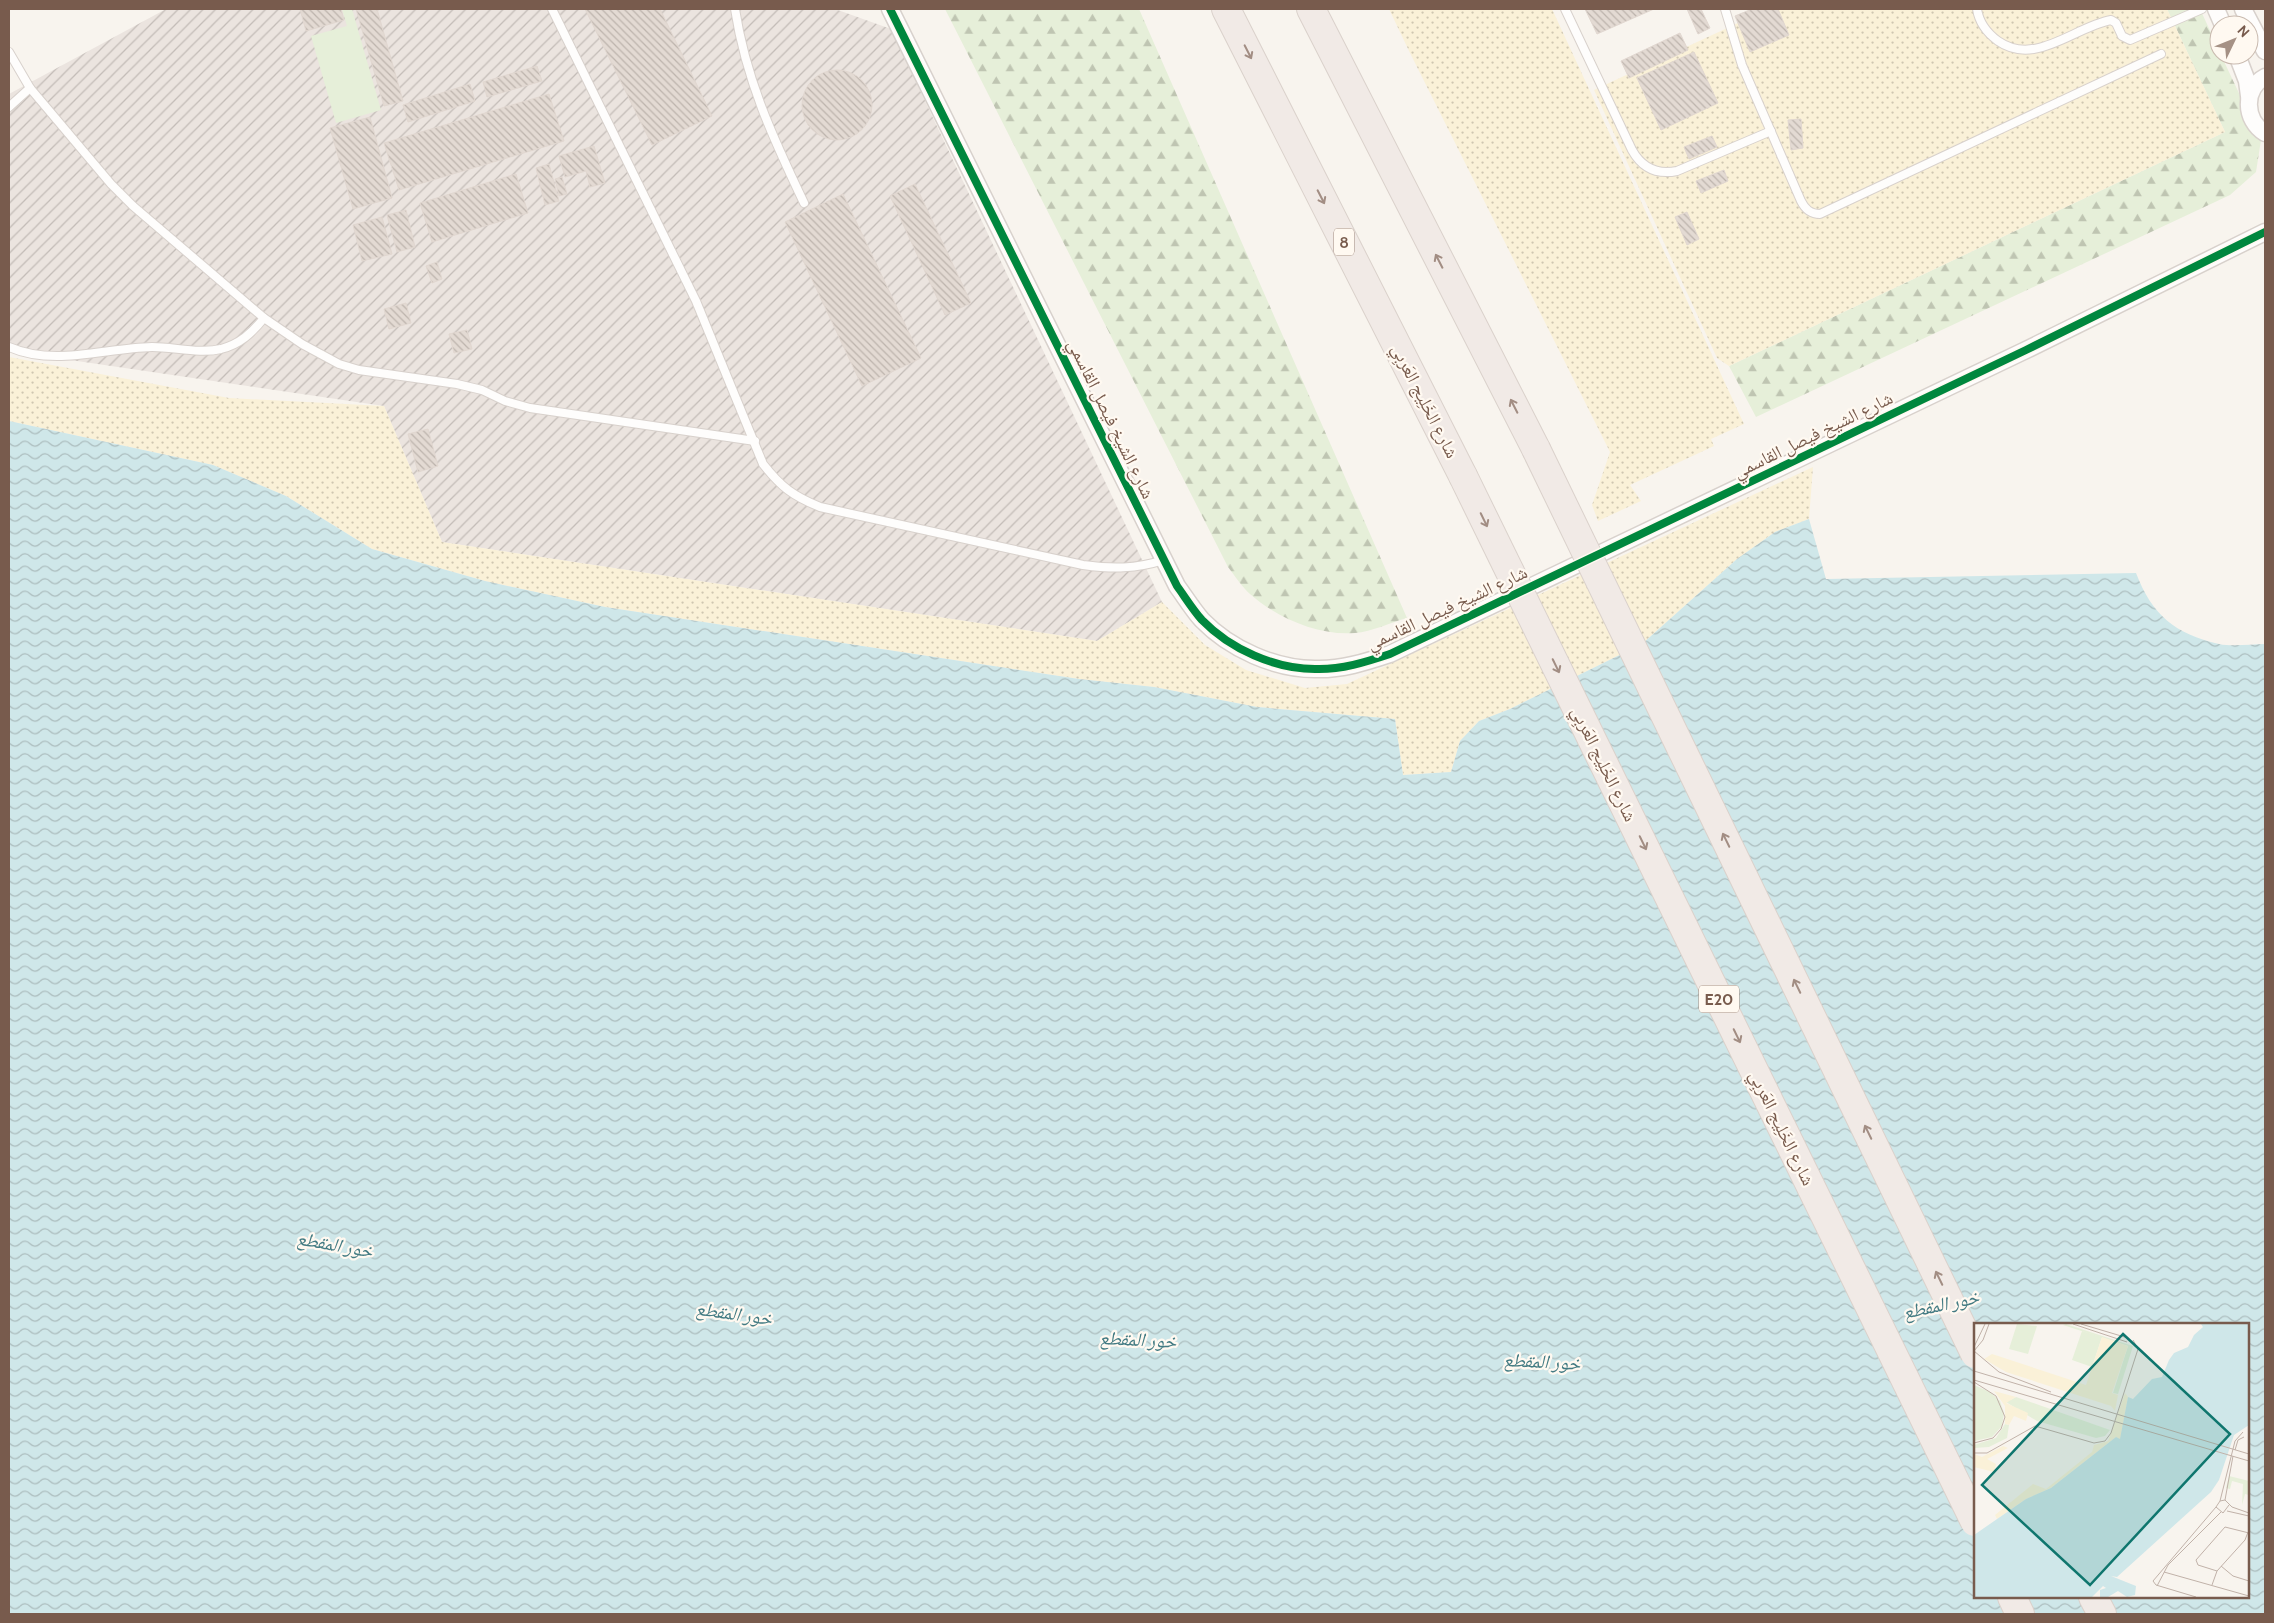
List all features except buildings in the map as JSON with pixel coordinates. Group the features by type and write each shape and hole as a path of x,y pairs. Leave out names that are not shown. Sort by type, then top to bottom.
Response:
{"highway":[{"name":"شارع الخَلِيج العَربِي","path":"1226,9 1463,476 1974,1520"},
{"path":"1311,9 1370,128 1536,449 1974,1352"},
{"path":"1330,9 1370,128"},
{"path":"2012,1598 2020,1614"},
{"path":"2094,1598 2102,1614"}],"street":[{"name":"شارع الشيخ فيصل القاسمي","path":"890,9 1177,586 1202,620 1235,646 1274,663 1315,670 1357,665 1390,654 2026,350 2261,234 2265,218"},
{"path":"2243,9 2265,51"},
{"path":"2241,65 2247,81 2250,116 2255,125 2264,134"},
{"path":"2249,96 2254,87 2265,77"}],"lane":[{"path":"552,9 696,301 764,464 778,484 797,498 820,508 1083,565 1109,568 1140,567 1164,560"},
{"path":"735,9 754,93 804,203"},
{"path":"1565,9 1632,150 1637,158 1651,169 1668,173 1677,171 1771,131"},
{"path":"1725,9 1742,65 1803,206 1810,212 1820,214 2161,54"},
{"path":"1977,9 1982,23 1995,39 2004,45 2024,50 2044,47 2111,20 2116,23 2124,39 2130,40 2202,9"},
{"path":"9,52 30,88 110,184 132,206 264,318 320,355 359,370 457,384 482,390 505,401 530,408 754,441"},
{"path":"9,107 30,88"},
{"path":"9,347 23,353 49,357 126,348 220,350 237,344 252,333 264,318"}],"shaded area":[{"path":"166,9 835,9 891,29 1162,602 1097,641 442,542 384,406 9,351 9,94"}],"green space":[{"path":"342,9 352,9 381,110 336,123 311,36 347,26"},
{"path":"945,9 1139,9 1407,618 1361,632 1327,632 1299,624 1273,611 1250,594 1228,567"},
{"path":"2167,9 2200,9 2209,28 2209,65 2226,65 2261,140 2256,172 2230,195 1756,417 1729,366 2225,132"}],"sand":[{"path":"1389,9 1552,9 1744,424 1711,439 1714,446 1630,485 1641,501 1598,521 1592,505 1610,452"},
{"path":"1768,9 2167,9 2225,132 1729,366 1717,358 1594,90"},
{"path":"9,357 229,398 384,406 442,542 1097,641 1162,602 1205,645 1246,670 1305,688 1347,684 1813,467 1809,519 1775,532 1737,559 1642,644 1510,709 1479,721 1460,741 1451,772 1403,775 1395,719 1257,707 1154,687 1079,679 605,607 485,581 372,549 286,496 213,465 9,421"}],"water":[{"name":"خور المقطع","path":"9,421 213,465 286,496 372,549 485,581 605,607 1079,679 1154,687 1257,707 1395,719 1403,775 1451,772 1460,741 1479,721 1510,709 1642,644 1737,559 1775,532 1809,519 1826,579 2136,573 2142,588 2158,611 2167,620 2190,635 2224,645 2265,644 2265,1614 9,1614"}],"cycle path":[{"path":"890,9 1177,586 1202,620 1226,640 1269,661 1300,668 1325,669 1344,667 1390,654 2026,350 2265,232"}]}
